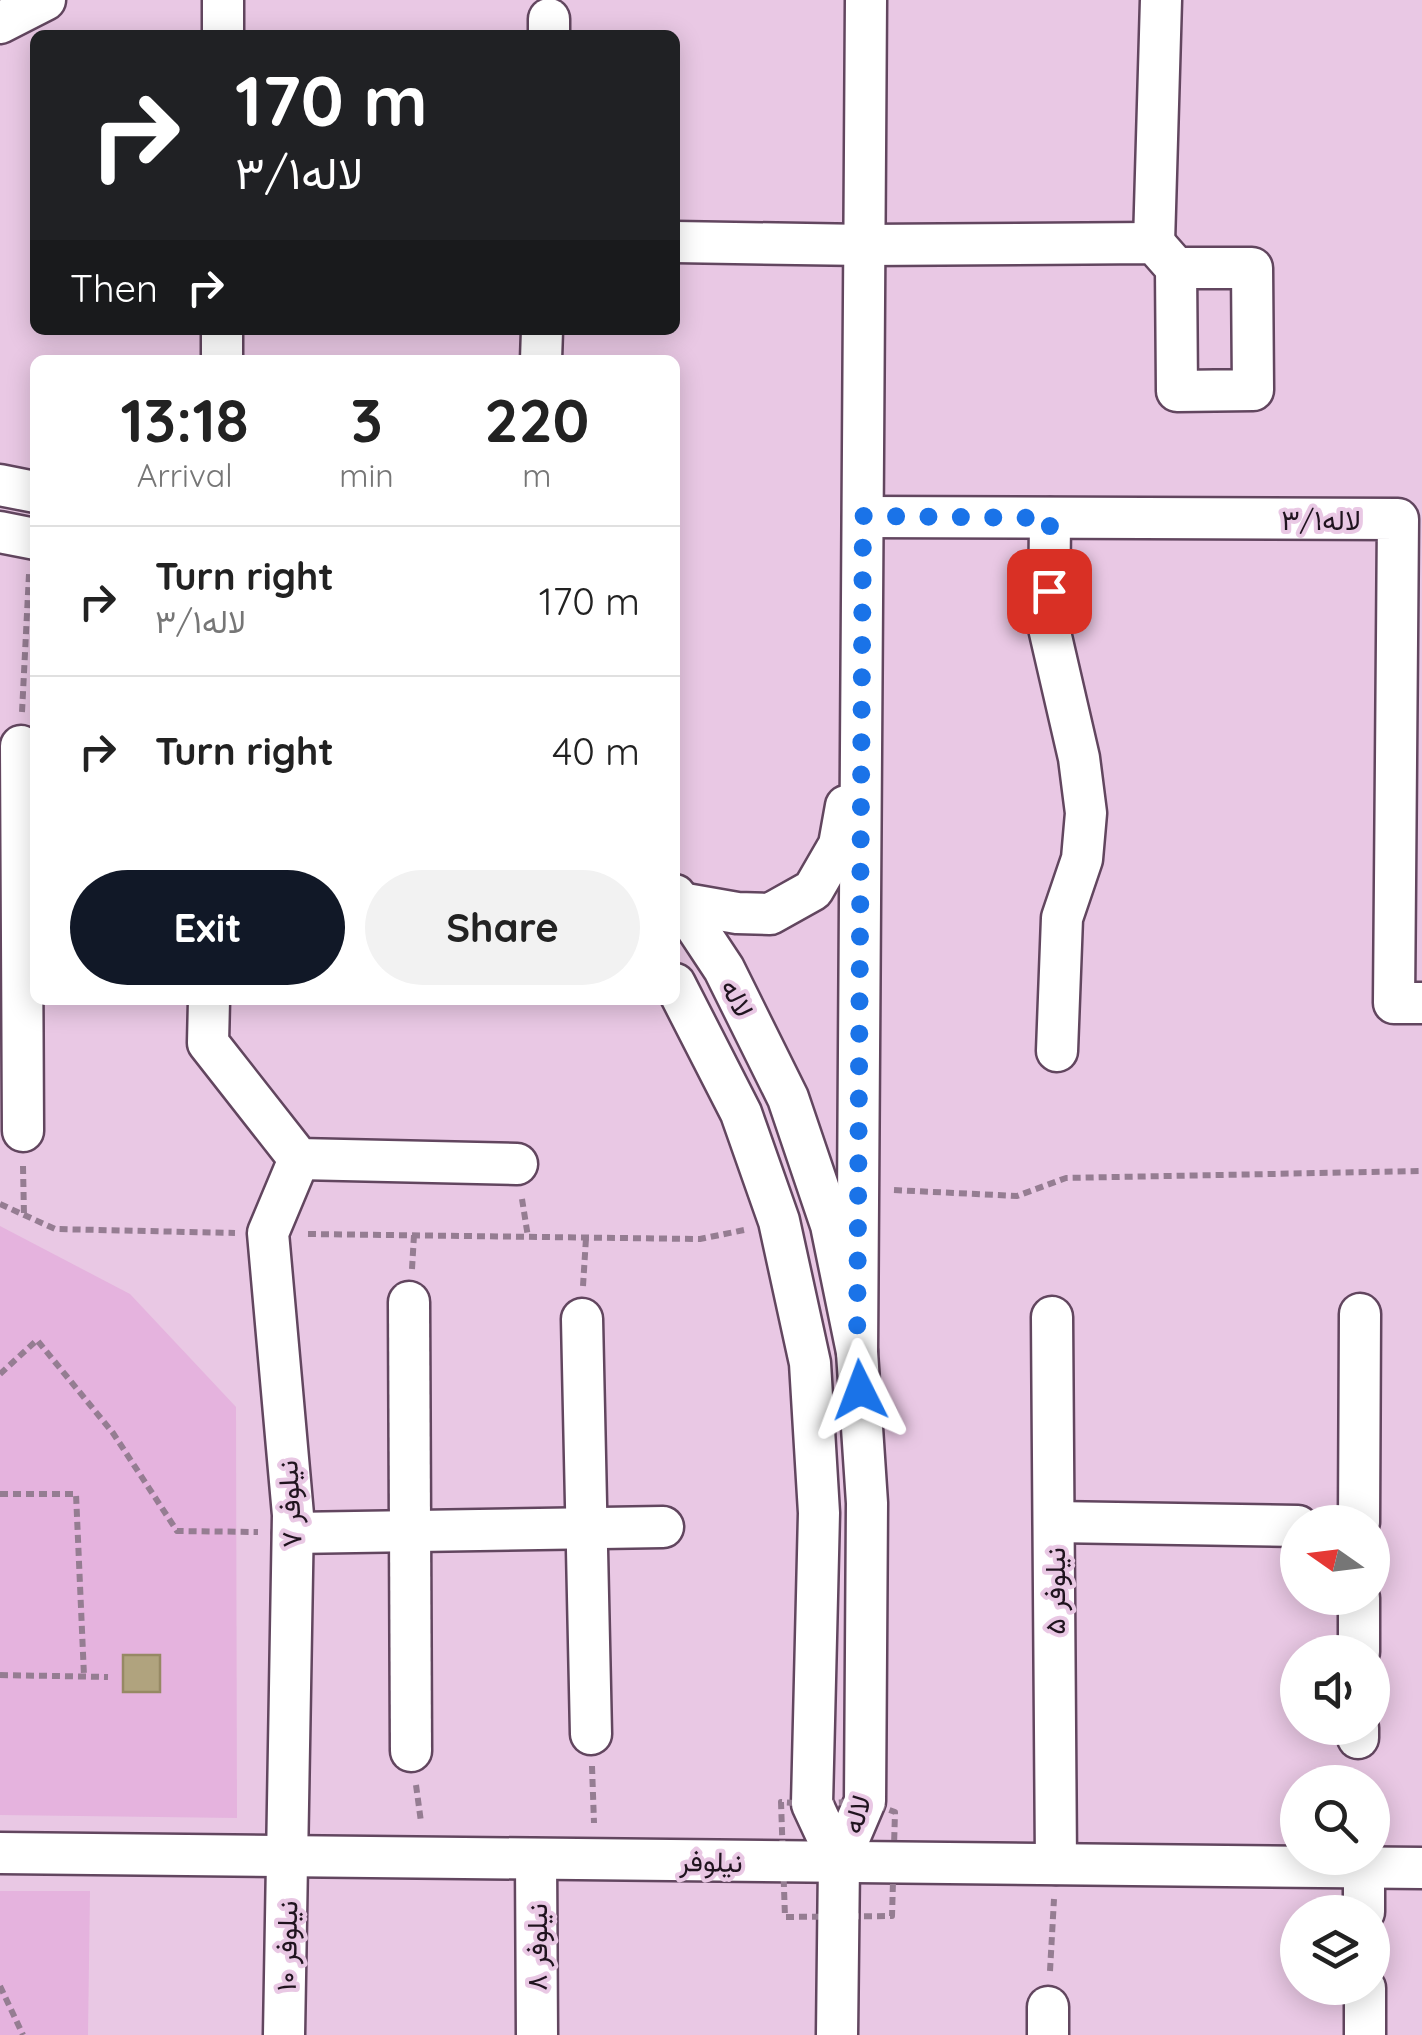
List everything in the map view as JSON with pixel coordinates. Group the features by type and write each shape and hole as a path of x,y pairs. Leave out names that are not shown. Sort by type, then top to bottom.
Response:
{"street":[{"path":"0,23 45,0"},
{"path":"223,0 223,30"},
{"path":"857,1352 866,0"},
{"path":"680,242 1165,256 1161,0"},
{"path":"0,485 30,491"},
{"name":"لاله۳/۱","path":"863,516 1398,519 1408,900"},
{"path":"1050,518 1048,628 1079,758 1086,813 1082,859 1062,918 1057,1051"},
{"path":"680,899 737,913 770,914 813,890 839,845 862,719"},
{"path":"21,746 29,908 22,1131"},
{"path":"1408,900 1394,1003 1422,1003"},
{"name":"لاله","path":"680,902 724,968 788,1098 831,1225 857,1352 867,1504 865,1802 839,1862"},
{"name":"لاله","path":"680,994 741,1113 779,1221 810,1363 819,1513 812,1804 839,1862"},
{"path":"208,1005 208,1043 299,1159 517,1164"},
{"name":"نیلوفر ۷","path":"288,1856 292,1533 268,1234 299,1159"},
{"path":"409,1302 411,1751"},
{"path":"1359,1505 1360,1314"},
{"name":"نیلوفر ۵","path":"1052,1317 1056,1864"},
{"path":"582,1319 591,1734"},
{"path":"1054,1522 1280,1526"},
{"path":"292,1533 663,1527"},
{"name":"نیلوفر","path":"0,1853 1280,1867"},
{"name":"نیلوفر ۱۰","path":"284,2035 288,1856"},
{"name":"نیلوفر ۸","path":"536,1859 537,2035"},
{"path":"837,2035 839,1862"},
{"name":"نیلوفر","path":"1390,1868 1422,1868"},
{"path":"1365,2005 1365,2035"}],"path":[{"path":"21,746 22,536"},
{"path":"22,1131 24,1215"},
{"path":"858,1189 1017,1196 1066,1178 1422,1172"},
{"path":"0,1204 55,1229 268,1234 700,1239 779,1221"},
{"path":"582,1319 586,1238"},
{"path":"0,1374 36,1340 114,1434 177,1530 292,1533"},
{"path":"0,1494 76,1494 84,1676"},
{"path":"0,1675 108,1677"},
{"path":"591,1734 596,1860"},
{"path":"411,1751 426,1858"},
{"path":"1048,2021 1056,1864"},
{"path":"0,1986 22,2035"}],"shaded area":[{"path":"0,1226 130,1294 236,1407 237,1818 0,1815"},
{"path":"0,1891 90,1891 88,2035 0,2035"}],"building":[{"path":"123,1655 160,1655 160,1692 123,1692"}],"route":[{"path":"860,1390 857,1352 863,516 1050,518 1049,591"}]}
